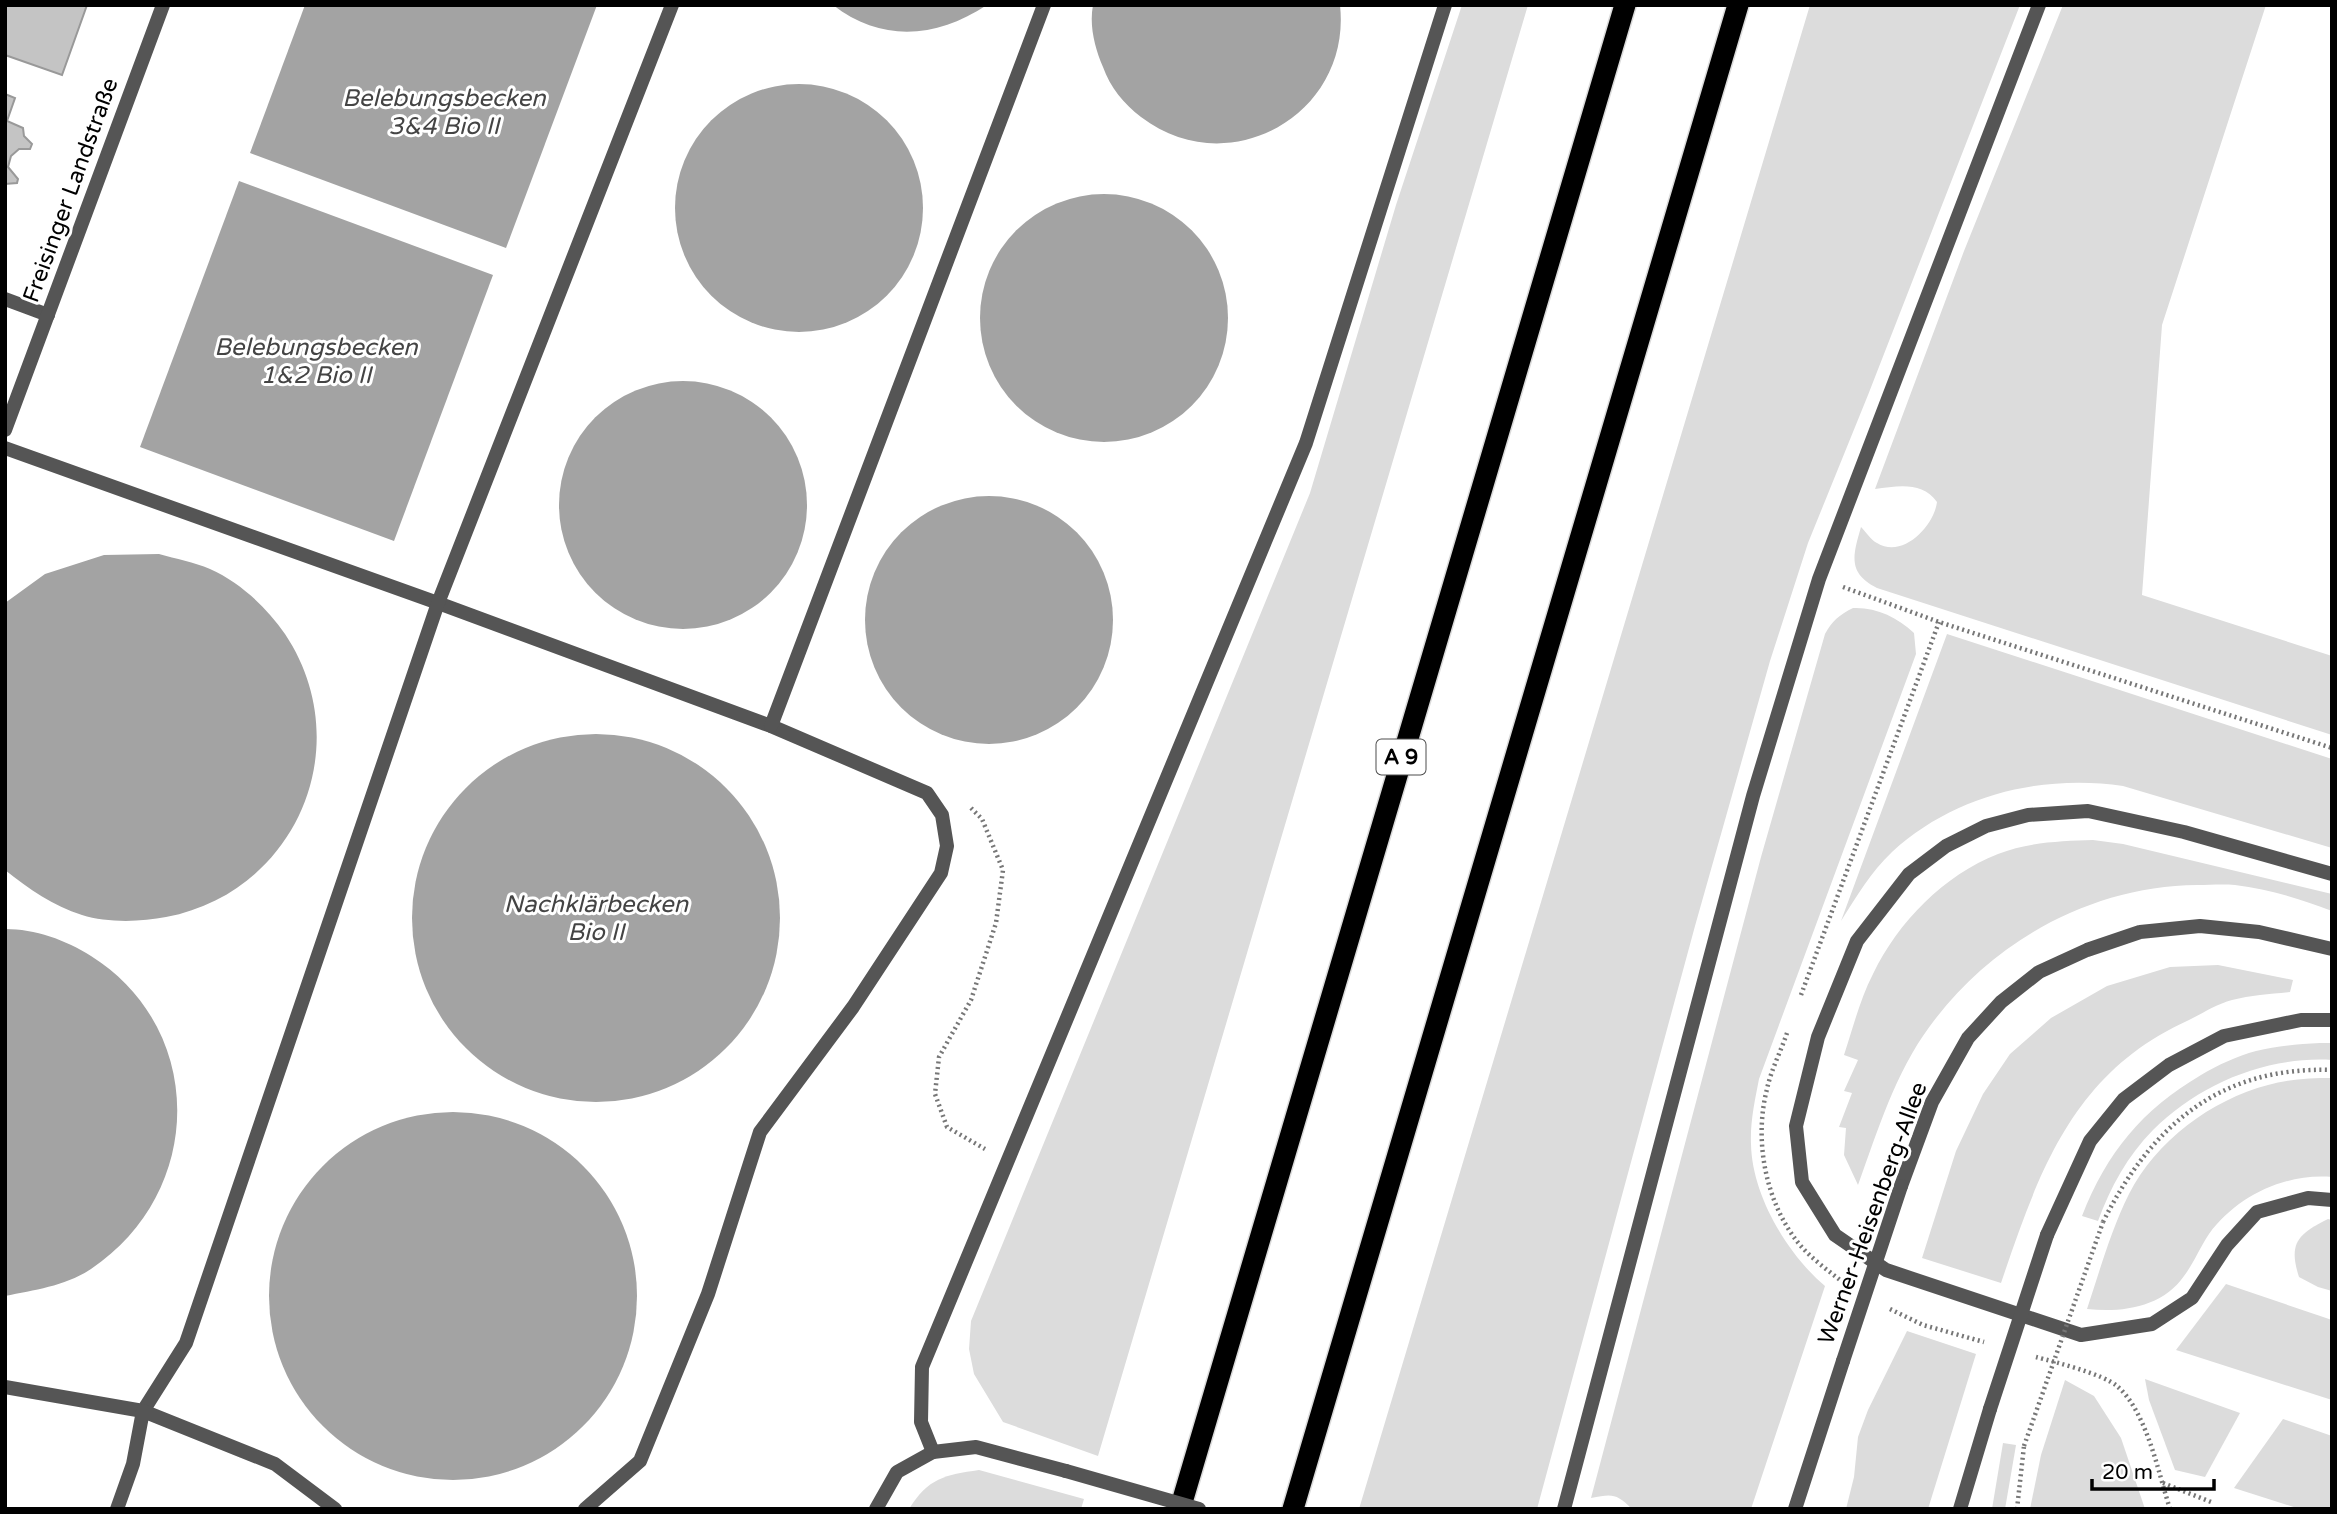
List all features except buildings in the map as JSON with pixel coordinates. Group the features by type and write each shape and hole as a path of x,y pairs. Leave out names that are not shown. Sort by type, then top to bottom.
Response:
{"highway":[{"name":"A 9","path":"1180,1509 1625,5"},
{"path":"1293,1509 1738,5"}],"street":[{"name":"Freisinger Landstraße","path":"5,430 163,5"},
{"path":"117,1509 134,1464 142,1411 186,1343 438,603 671,5"},
{"path":"771,726 1044,5"},
{"path":"933,1452 921,1422 922,1367 1306,443 1445,5"},
{"path":"1564,1509 1753,796 1819,579 2039,5"},
{"path":"5,299 48,315"},
{"path":"5,448 771,726 927,793 942,815 947,846 941,873 853,1007 760,1132 708,1294 640,1461 586,1509"},
{"path":"2332,874 2184,832 2088,811 2028,815 1986,826 1946,846 1909,874 1857,941 1818,1037 1797,1126 1802,1182 1835,1235 1886,1270 2081,1335 2152,1324 2192,1298 2227,1245 2256,1212 2308,1198 2332,1200"},
{"name":"Werner-Heisenberg-Allee","path":"1795,1509 1901,1186 1932,1102 1968,1038 2001,1002 2039,972 2087,950 2140,932 2200,926 2259,932 2332,949"},
{"path":"1960,1509 2047,1235 2090,1141 2124,1098 2169,1065 2224,1036 2301,1020 2332,1020"},
{"path":"5,1387 142,1411 275,1464 335,1509"},
{"path":"876,1509 897,1472 933,1452 976,1447 1199,1509"}],"path":[{"path":"1819,579 1939,622 2332,748"},
{"path":"927,793 953,791 982,819 1003,870 996,923 971,1000 939,1057 935,1094 947,1127 972,1143 1008,1159"},
{"path":"2017,1509 2024,1446 2103,1222 2134,1166 2160,1137 2193,1108 2224,1089 2267,1075 2307,1069 2332,1070"},
{"path":"2162,1483 2211,1502"}],"shaded area":[{"path":"1462,5 1528,5 1098,1456 1003,1422 974,1374 969,1349 971,1321 1310,493 1396,205"},
{"path":"1810,5 2020,5 1808,543 1770,661 1695,926 1537,1509 1359,1509"},
{"path":"2063,5 2266,5 2162,325 2142,595 2332,656 2332,735 1877,588 1867,582 1857,569 1855,555 1861,527 1877,543 1897,547 1916,538 1935,511 1937,502 1931,495 1917,488 1901,486 1875,489 1964,251"},
{"path":"1853,608 1878,611 1901,622 1914,633 1916,654 1759,1079 1751,1136 1758,1183 1774,1222 1798,1257 1825,1286 1751,1509 1632,1509 1613,1496 1591,1498 1761,857 1825,634 1836,619"},
{"path":"1947,634 2332,759 2332,848 2123,786 2061,783 2031,787 2000,793 1971,803 1916,832 1877,868 1841,921"},
{"path":"2093,840 2123,844 2332,894 2332,911 2260,889 2235,885 2197,885 2158,888 2120,896 2047,924 2014,944 1983,968 1930,1026 1897,1082 1858,1185 1844,1155 1846,1128 1839,1127 1852,1093 1844,1091 1858,1060 1844,1055 1868,984 1895,936 1941,887 1978,863 2021,847"},
{"path":"2218,965 2293,980 2290,992 2246,997 2221,1004 2149,1042 2116,1067 2089,1097 2066,1129 2047,1164 2030,1202 2001,1283 1922,1258 1956,1151 1983,1094 2010,1054 2051,1018 2107,986 2170,967"},
{"path":"2332,1043 2332,1060 2307,1060 2258,1068 2235,1076 2191,1099 2153,1130 2136,1150 2114,1184 2098,1221 2082,1216 2115,1152 2144,1118 2180,1088 2214,1068 2249,1053"},
{"path":"2332,1078 2332,1177 2280,1183 2233,1208 2209,1234 2188,1271 2165,1295 2141,1306 2114,1310 2087,1309 2111,1236 2129,1194 2140,1175 2170,1140 2206,1112 2247,1092 2284,1081"},
{"path":"2328,1219 2332,1220 2332,1291 2299,1277 2295,1256 2295,1248 2303,1235"},
{"path":"2226,1284 2332,1320 2332,1400 2176,1350"},
{"path":"1907,1331 1976,1354 1928,1509 1846,1509 1854,1477 1858,1437 1868,1410"},
{"path":"2145,1379 2240,1413 2205,1477 2175,1470 2149,1400"},
{"path":"2065,1380 2094,1396 2121,1438 2145,1509 2030,1509 2041,1455"},
{"path":"2283,1419 2332,1436 2332,1509 2300,1509 2234,1488"},
{"path":"2003,1443 2016,1445 2005,1509 1992,1509"},
{"path":"979,1470 1084,1499 1081,1509 909,1509 923,1491 938,1480"}],"water":[{"name":"Belebungsbecken 3&4 Bio II","path":"305,5 597,5 506,248 250,153"},
{"path":"833,5 987,5 949,24 910,32 871,26"},
{"path":"1093,5 1340,5 1338,44 1326,78 1305,106 1278,127 1245,140 1210,143 1175,136 1141,117 1123,101 1106,74 1093,37"},
{"path":"799,84 846,94 868,105 887,120 902,139 913,161 923,208 913,255 902,277 887,296 868,311 846,322 799,332 752,322 730,311 711,296 696,277 685,255 675,208 685,161 696,139 711,120 730,105 752,94"},
{"name":"Belebungsbecken 1&2 Bio II","path":"239,181 493,275 394,541 140,447"},
{"path":"1104,194 1151,204 1173,215 1192,230 1207,249 1218,271 1228,318 1218,365 1207,387 1192,406 1173,421 1151,432 1104,442 1057,432 1035,421 1016,406 1001,387 990,365 980,318 990,271 1001,249 1016,230 1035,215 1057,204"},
{"path":"683,381 730,391 752,402 771,417 786,436 797,458 807,505 797,552 786,574 771,593 752,608 730,619 683,629 636,619 614,608 595,593 580,574 569,552 559,505 569,458 580,436 595,417 614,402 636,391"},
{"path":"989,496 1036,506 1058,517 1077,532 1092,551 1103,573 1113,620 1103,667 1092,689 1077,708 1058,723 1036,734 989,744 942,734 920,723 901,708 886,689 875,667 865,620 875,573 886,551 901,532 920,517 942,506"},
{"path":"159,554 204,567 232,581 270,614 285,634 307,677 316,722 314,766 302,808 281,846 250,878 212,902 166,917 135,921 102,919 82,915 51,902 5,870 5,603 45,574 104,555"},
{"name":"Nachklärbecken Bio II","path":"596,734 632,737 666,748 698,765 726,788 749,816 766,848 777,882 780,918 777,954 766,988 749,1020 726,1048 698,1071 666,1088 632,1099 596,1102 560,1099 526,1088 494,1071 466,1048 443,1020 426,988 415,954 412,918 415,882 426,848 443,816 466,788 494,765 526,748 560,737"},
{"path":"5,929 39,933 71,945 91,956 129,987 156,1025 172,1067 177,1111 172,1156 155,1198 128,1237 91,1269 71,1280 5,1296"},
{"path":"453,1112 489,1115 523,1126 555,1143 583,1166 606,1194 623,1226 634,1260 637,1296 634,1332 623,1366 606,1398 583,1426 555,1449 523,1466 489,1477 453,1480 417,1477 383,1466 351,1449 323,1426 300,1398 283,1366 272,1332 269,1296 272,1260 283,1226 300,1194 323,1166 351,1143 383,1126 417,1115"}]}
